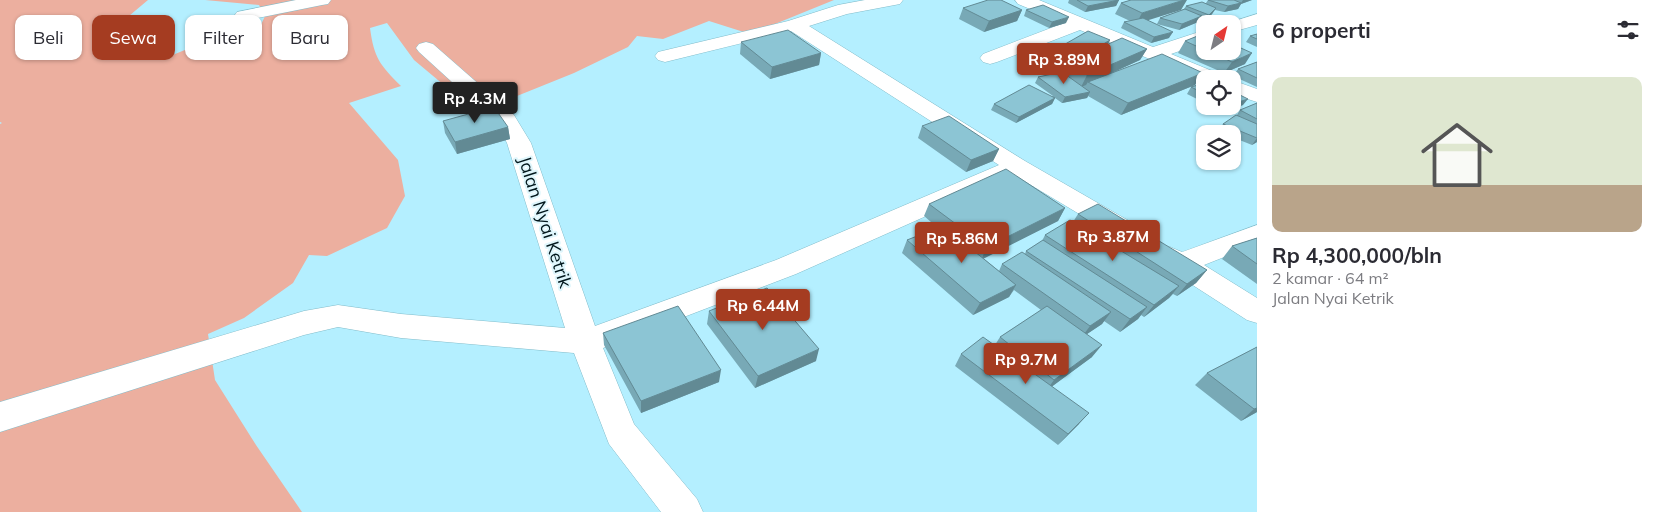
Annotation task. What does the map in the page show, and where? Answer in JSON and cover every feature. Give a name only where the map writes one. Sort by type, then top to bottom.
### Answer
[{"type":"street","points":[[248,15],[322,0]]},
{"type":"street","points":[[665,56],[804,31],[844,9],[894,0]]},
{"type":"street","points":[[1024,0],[1078,24],[1196,71]]},
{"type":"street","points":[[1241,24],[1257,19]]},
{"type":"street","points":[[990,58],[1078,24]]},
{"type":"street","points":[[804,31],[1017,166],[1181,263],[1257,312]]},
{"type":"street","points":[[1153,53],[1196,39]]},
{"type":"street","name":"Jalan Nyai Ketrik","points":[[426,48],[506,120],[519,143],[585,342],[621,433],[684,512]]},
{"type":"street","points":[[1241,90],[1257,96]]},
{"type":"street","points":[[0,417],[304,323],[338,316],[401,326],[585,342],[786,267],[1017,166]]},
{"type":"street","points":[[1181,263],[1257,234]]},
{"type":"shaded area","points":[[0,0],[148,0],[130,15],[92,15],[92,60],[175,60],[175,54],[185,50],[185,60],[262,60],[262,23],[265,16],[259,5],[205,0],[834,0],[750,34],[709,21],[663,39],[637,36],[628,47],[574,73],[512,98],[463,101],[414,60],[387,23],[370,28],[379,60],[401,86],[349,103],[398,160],[405,196],[387,228],[327,256],[309,255],[293,283],[244,318],[208,334],[215,380],[256,445],[302,512],[0,512],[0,124],[2,123],[0,122]]},
{"type":"building","points":[[988,0],[1001,0],[1022,10],[989,21],[963,8]]},
{"type":"building","points":[[1077,0],[1119,0],[1088,6]]},
{"type":"building","points":[[1131,0],[1184,0],[1142,13],[1121,3]]},
{"type":"building","points":[[1208,0],[1234,0],[1241,3],[1228,6]]},
{"type":"building","points":[[1202,2],[1216,8],[1209,15],[1186,6]]},
{"type":"building","points":[[1043,5],[1069,17],[1052,22],[1026,10]]},
{"type":"building","points":[[1185,9],[1200,15],[1196,15],[1196,18],[1182,24],[1160,18]]},
{"type":"building","points":[[1143,18],[1173,32],[1154,37],[1124,22]]},
{"type":"building","points":[[788,30],[821,53],[772,67],[741,42]]},
{"type":"building","points":[[1088,31],[1110,40],[1081,56],[1060,47]]},
{"type":"building","points":[[1257,34],[1257,39],[1250,36]]},
{"type":"building","points":[[1196,37],[1196,46],[1185,41]]},
{"type":"building","points":[[1122,38],[1147,49],[1087,75],[1063,64]]},
{"type":"building","points":[[1241,48],[1252,53],[1241,58]]},
{"type":"building","points":[[1162,54],[1197,70],[1196,76],[1128,103],[1088,82]]},
{"type":"building","points":[[1257,62],[1257,78],[1241,70],[1238,69]]},
{"type":"building","points":[[1062,72],[1090,92],[1065,97],[1038,77]]},
{"type":"building","points":[[1029,85],[1055,98],[1019,117],[994,104]]},
{"type":"building","points":[[1241,96],[1248,99],[1241,101]]},
{"type":"building","points":[[1257,103],[1257,119],[1241,111]]},
{"type":"building","points":[[494,107],[508,127],[455,142],[443,121]]},
{"type":"building","points":[[1236,115],[1257,124],[1257,138],[1241,131],[1241,125],[1223,124]]},
{"type":"building","points":[[949,116],[999,149],[971,160],[922,126]]},
{"type":"building","points":[[1006,169],[1065,208],[987,247],[929,204]]},
{"type":"building","points":[[1098,204],[1207,270],[1187,284],[1078,214]]},
{"type":"building","points":[[1070,220],[1179,286],[1154,305],[1045,235]]},
{"type":"building","points":[[943,226],[1016,285],[980,303],[907,240]]},
{"type":"building","points":[[1257,238],[1257,264],[1232,246]]},
{"type":"building","points":[[1043,240],[1147,307],[1130,319],[1026,251]]},
{"type":"building","points":[[1022,252],[1111,312],[1090,326],[1002,264]]},
{"type":"building","points":[[767,288],[819,349],[758,376],[709,311]]},
{"type":"building","points":[[678,306],[721,370],[641,401],[603,333]]},
{"type":"building","points":[[1047,306],[1102,345],[1054,380],[1000,337]]},
{"type":"building","points":[[983,337],[1089,413],[1068,434],[961,354]]},
{"type":"building","points":[[1257,347],[1257,408],[1254,409],[1207,373]]}]
